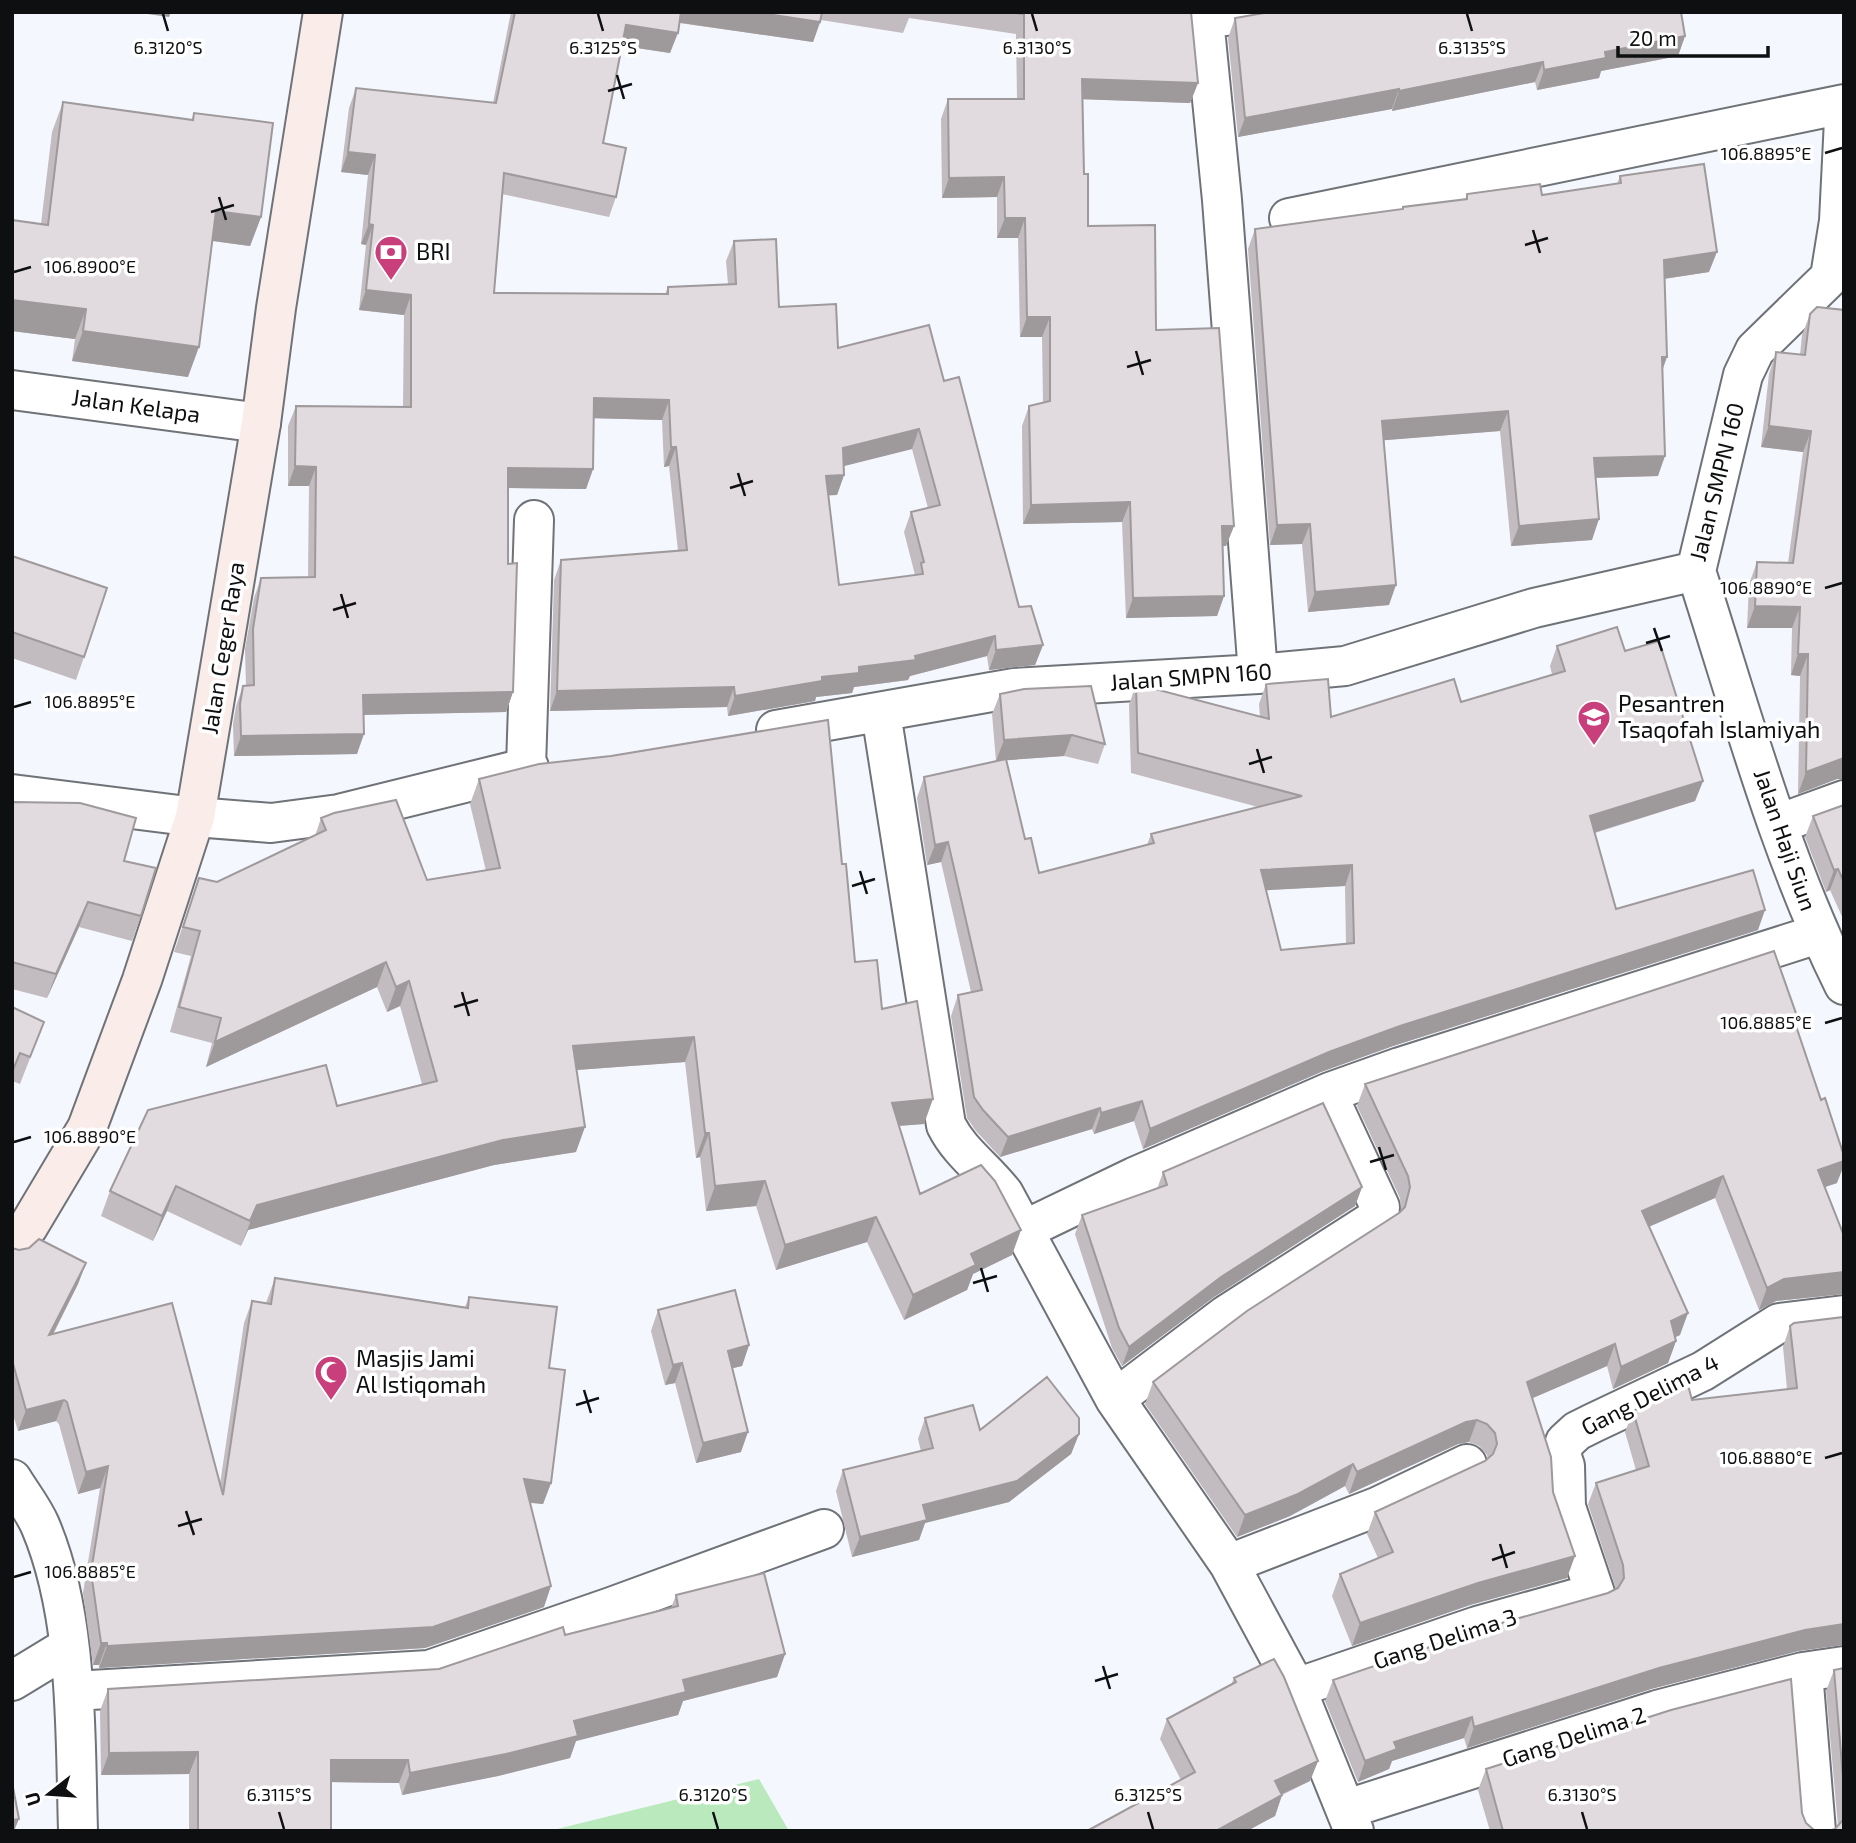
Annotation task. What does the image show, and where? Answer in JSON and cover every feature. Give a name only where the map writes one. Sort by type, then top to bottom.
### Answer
[{"type":"main road","name":"Jalan Ceger Raya","points":[[12,1250],[87,1128],[142,980],[195,817],[261,423],[276,308],[323,12]]},
{"type":"street","points":[[1256,12],[1200,16],[1222,200],[1258,674]]},
{"type":"street","points":[[1289,218],[1844,104]]},
{"type":"street","name":"Jalan SMPN 160","points":[[747,735],[1014,688],[1258,674],[1345,666],[1534,608],[1696,571],[1743,375],[1755,350],[1837,278],[1844,120]]},
{"type":"street","name":"Jalan Kelapa","points":[[12,390],[261,423]]},
{"type":"street","points":[[12,794],[195,817],[271,823],[339,814],[544,765],[534,520]]},
{"type":"street","name":"Jalan Haji Siun","points":[[1696,571],[1778,824],[1818,934],[1844,985]]},
{"type":"street","points":[[881,713],[946,1125],[967,1157],[989,1174],[1024,1230],[1115,1399],[1229,1564],[1296,1688],[1350,1820]]},
{"type":"street","points":[[1778,824],[1844,800]]},
{"type":"street","points":[[1024,1230],[1134,1177],[1331,1092],[1400,1067],[1818,934]]},
{"type":"street","points":[[1115,1399],[1226,1315],[1379,1217],[1380,1207],[1333,1106],[1331,1092]]},
{"type":"street","name":"Gang Delima 4","points":[[1595,1593],[1566,1507],[1565,1466],[1562,1455],[1565,1442],[1585,1427],[1703,1371],[1779,1323],[1844,1315]]},
{"type":"street","points":[[1229,1564],[1379,1506],[1467,1464]]},
{"type":"street","points":[[12,1479],[39,1524],[60,1583],[74,1691],[78,1831]]},
{"type":"street","points":[[74,1691],[429,1670],[824,1529]]},
{"type":"street","name":"Gang Delima 3","points":[[1296,1688],[1476,1626],[1595,1593]]},
{"type":"street","points":[[12,1681],[68,1647]]},
{"type":"street","name":"Gang Delima 2","points":[[1350,1820],[1657,1710],[1804,1672],[1844,1666]]},
{"type":"street","points":[[1804,1672],[1816,1831]]},
{"type":"green space","points":[[759,1779],[789,1831],[549,1831]]},
{"type":"building","points":[[515,12],[681,12],[678,33],[626,25],[603,143],[626,148],[616,197],[504,173],[494,293],[668,294],[668,287],[736,284],[734,241],[776,239],[779,307],[836,304],[838,348],[929,325],[944,381],[959,377],[1019,607],[1031,606],[1043,645],[996,650],[995,636],[915,656],[916,660],[859,667],[859,673],[822,677],[822,681],[735,696],[734,687],[557,691],[561,560],[687,550],[676,447],[671,447],[669,400],[594,398],[593,469],[508,468],[508,564],[517,563],[513,692],[363,695],[364,734],[241,736],[240,704],[243,686],[254,685],[253,629],[261,578],[315,577],[316,467],[295,466],[296,406],[411,407],[411,295],[366,290],[373,225],[369,224],[375,155],[348,152],[356,88],[496,103]],"holes":[[[919,429],[940,505],[911,512],[924,562],[921,563],[923,574],[839,585],[826,476],[844,475],[843,448]]]},
{"type":"building","points":[[753,12],[822,12],[820,22]]},
{"type":"building","points":[[1009,12],[1191,12],[1198,83],[1082,79],[1084,174],[1088,174],[1088,226],[1155,225],[1156,330],[1219,328],[1234,526],[1222,526],[1224,596],[1133,598],[1130,502],[1031,505],[1029,406],[1050,401],[1050,317],[1027,317],[1025,218],[1005,218],[1004,177],[949,178],[948,99],[1024,99],[1024,14]]},
{"type":"building","points":[[1270,12],[1681,12],[1685,36],[1605,52],[1606,58],[1544,70],[1543,62],[1245,118],[1235,18]]},
{"type":"building","points":[[63,102],[193,120],[194,113],[273,123],[261,217],[216,211],[199,347],[83,331],[86,309],[12,300],[12,220],[48,225]]},
{"type":"building","points":[[1704,164],[1717,252],[1664,260],[1667,357],[1662,357],[1665,456],[1594,458],[1599,519],[1519,526],[1508,411],[1382,421],[1396,585],[1315,592],[1310,524],[1277,525],[1255,229],[1467,199],[1467,194],[1540,184],[1542,195],[1621,183],[1620,176]]},
{"type":"building","points":[[1817,307],[1844,310],[1844,758],[1806,772],[1808,654],[1798,654],[1800,607],[1755,606],[1757,562],[1793,563],[1811,431],[1769,426],[1776,352],[1805,355],[1810,314]]},
{"type":"building","points":[[12,556],[107,588],[84,657],[12,632]]},
{"type":"building","points":[[1617,627],[1625,651],[1659,641],[1703,781],[1590,816],[1616,909],[1753,870],[1765,910],[1400,1026],[1329,1052],[1150,1129],[1142,1101],[1101,1113],[1100,1108],[1008,1137],[983,1110],[974,1097],[958,995],[982,990],[948,842],[935,845],[924,777],[1006,759],[1025,839],[1031,838],[1039,873],[1154,843],[1151,834],[1302,796],[1138,753],[1136,684],[1269,719],[1266,684],[1328,679],[1331,717],[1454,679],[1461,702],[1565,671],[1557,646]],"holes":[[[1352,865],[1354,943],[1281,950],[1261,870]]]},
{"type":"building","points":[[1091,686],[1105,744],[1072,735],[1004,740],[1000,694],[1024,689]]},
{"type":"building","points":[[828,720],[855,962],[877,960],[882,1009],[917,1001],[933,1099],[892,1103],[920,1194],[981,1165],[995,1181],[1021,1230],[971,1254],[976,1265],[913,1295],[876,1217],[785,1245],[765,1181],[715,1186],[709,1133],[705,1133],[694,1037],[573,1046],[585,1127],[503,1140],[257,1205],[250,1221],[176,1186],[162,1216],[110,1191],[148,1110],[326,1065],[337,1106],[437,1081],[409,981],[396,987],[386,962],[215,1042],[221,1018],[179,1007],[200,931],[183,927],[199,878],[217,882],[326,830],[321,818],[396,800],[427,880],[500,868],[479,779],[539,764],[611,756]]},
{"type":"building","points":[[12,802],[80,803],[136,818],[124,861],[156,868],[141,916],[88,902],[56,974],[12,962]]},
{"type":"building","points":[[1844,805],[1844,882],[1838,869],[1834,870],[1813,816]]},
{"type":"building","points":[[1774,951],[1798,1019],[1794,1020],[1821,1100],[1825,1098],[1844,1156],[1844,1161],[1818,1170],[1844,1236],[1844,1272],[1784,1279],[1767,1288],[1723,1176],[1642,1211],[1688,1313],[1671,1321],[1676,1341],[1621,1367],[1615,1344],[1527,1382],[1551,1457],[1553,1492],[1575,1556],[1478,1583],[1360,1623],[1340,1574],[1393,1552],[1375,1512],[1485,1461],[1493,1454],[1497,1444],[1495,1433],[1487,1424],[1477,1420],[1466,1422],[1357,1472],[1353,1464],[1298,1494],[1245,1515],[1153,1382],[1247,1311],[1405,1207],[1410,1187],[1408,1176],[1365,1084]]},
{"type":"building","points":[[12,1007],[44,1022],[30,1057],[20,1053],[12,1072]]},
{"type":"building","points":[[1323,1103],[1362,1187],[1221,1277],[1129,1347],[1119,1328],[1082,1215],[1167,1185],[1163,1172]]},
{"type":"building","points":[[39,1239],[86,1263],[49,1335],[172,1303],[223,1495],[252,1301],[271,1304],[275,1278],[468,1308],[469,1297],[557,1307],[549,1368],[565,1370],[551,1483],[524,1479],[551,1586],[433,1627],[107,1646],[107,1643],[101,1643],[91,1572],[108,1466],[86,1472],[67,1402],[64,1400],[26,1410],[12,1360],[12,1248],[29,1248]]},
{"type":"building","points":[[735,1290],[749,1345],[728,1351],[748,1432],[703,1443],[682,1363],[673,1365],[658,1310]]},
{"type":"building","points":[[1844,1317],[1844,1624],[1805,1630],[1659,1668],[1474,1727],[1472,1717],[1394,1742],[1397,1749],[1365,1761],[1333,1680],[1491,1626],[1618,1588],[1624,1578],[1623,1565],[1596,1483],[1649,1466],[1633,1411],[1688,1385],[1692,1400],[1797,1388],[1790,1326],[1794,1323]]},
{"type":"building","points":[[1047,1377],[1079,1418],[1079,1434],[1017,1481],[923,1505],[927,1520],[860,1537],[843,1470],[933,1448],[925,1418],[973,1405],[980,1430]]},
{"type":"building","points":[[764,1573],[785,1654],[683,1680],[686,1692],[574,1721],[578,1736],[506,1754],[410,1773],[408,1760],[331,1760],[331,1831],[198,1831],[198,1752],[109,1753],[108,1689],[439,1669],[563,1627],[565,1635],[678,1606],[676,1595]]},
{"type":"building","points":[[1274,1659],[1318,1761],[1275,1781],[1282,1795],[1216,1831],[1087,1831],[1195,1772],[1167,1719],[1236,1682],[1234,1678]]},
{"type":"building","points":[[1844,1668],[1844,1789],[1834,1670]]},
{"type":"building","points":[[1791,1679],[1802,1813],[1806,1823],[1819,1831],[1503,1831],[1486,1769],[1671,1710]]},
{"type":"building","points":[[12,1782],[19,1819],[12,1820]]},
{"type":"building","points":[[1844,1816],[1844,1831],[1829,1831],[1835,1829]]},
{"type":"place","name":"BRI","points":[[391,282]]},
{"type":"place","name":"Pesantren Tsaqofah Islamiyah","points":[[1594,747]]},
{"type":"place","name":"Masjis Jami Al Istiqomah","points":[[331,1402]]}]
